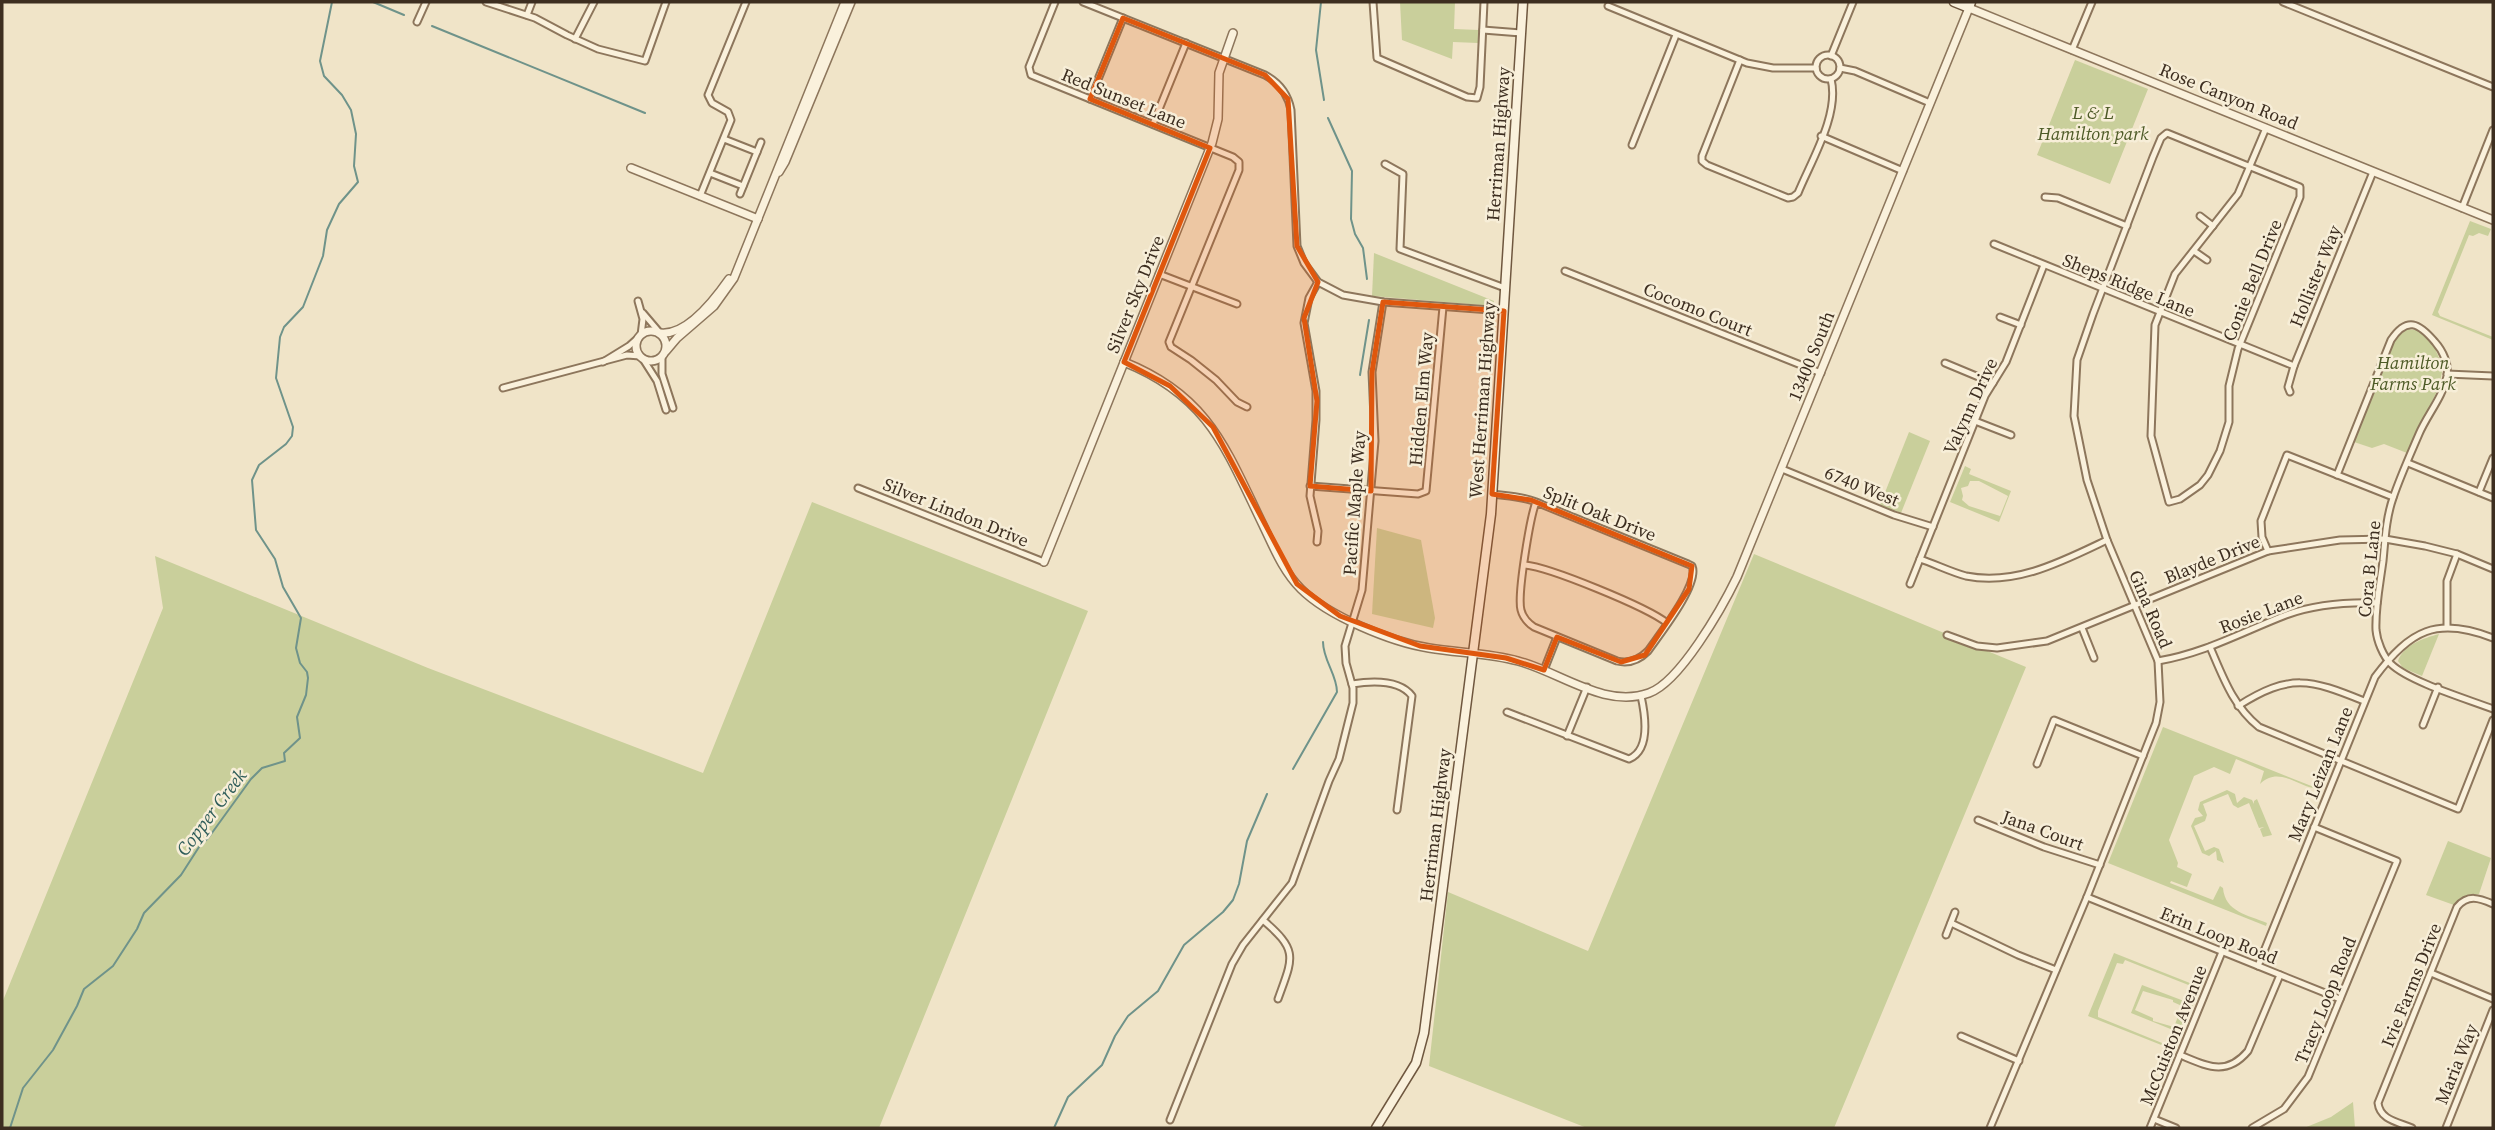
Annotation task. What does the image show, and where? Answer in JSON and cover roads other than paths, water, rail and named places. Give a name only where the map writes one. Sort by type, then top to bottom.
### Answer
[{"type":"main road","name":"Herriman Highway","points":[[1505,288],[1523,2]]},
{"type":"main road","name":"Rose Canyon Road","points":[[1954,2],[1970,5]]},
{"type":"main road","name":"West Herriman Highway","points":[[1491,514],[1505,288]]},
{"type":"main road","name":"Herriman Highway","points":[[1376,1128],[1416,1063],[1423,1044],[1491,514]]},
{"type":"street","points":[[417,22],[426,2]]},
{"type":"street","points":[[486,2],[527,15],[598,49],[645,61],[666,2]]},
{"type":"street","points":[[527,15],[532,2]]},
{"type":"street","points":[[575,39],[594,2]]},
{"type":"street","points":[[700,196],[724,139],[730,116],[726,110],[712,103],[709,95],[746,2]]},
{"type":"street","points":[[503,388],[629,355],[653,361],[664,354],[677,338],[720,299],[734,278],[845,2]]},
{"type":"street","points":[[776,174],[785,162],[850,2]]},
{"type":"street","name":"Red Sunset Lane","points":[[1055,2],[1028,66],[1033,76],[1235,158],[1239,167],[1169,344],[1210,375],[1237,402],[1247,407]]},
{"type":"street","points":[[1083,2],[1269,77],[1280,86],[1291,110],[1297,246],[1304,263],[1318,282],[1343,295],[1382,302],[1504,311]]},
{"type":"street","points":[[1373,2],[1377,58],[1467,97],[1477,98],[1480,86],[1484,2]]},
{"type":"street","points":[[1831,56],[1853,2]]},
{"type":"street","points":[[2072,50],[2092,2]]},
{"type":"street","points":[[2283,2],[2493,87]]},
{"type":"street","name":"Rose Canyon Road","points":[[1970,5],[2072,50],[2493,220]]},
{"type":"street","name":"13400 South","points":[[1640,696],[1659,688],[1672,678],[1725,600],[1741,569],[1970,5]]},
{"type":"street","points":[[1608,6],[1740,60],[1766,67],[1815,68]]},
{"type":"street","points":[[1090,99],[1123,18]]},
{"type":"street","points":[[1482,30],[1521,33]]},
{"type":"street","name":"Silver Sky Drive","points":[[1044,562],[1210,148],[1217,127],[1217,81],[1233,33]]},
{"type":"street","points":[[1632,145],[1676,35]]},
{"type":"street","points":[[1153,124],[1186,43]]},
{"type":"street","points":[[1831,56],[1838,60],[1840,68],[1831,79],[1821,78],[1815,68],[1821,57],[1831,56]]},
{"type":"street","points":[[1740,60],[1702,161],[1786,197],[1793,197],[1798,193],[1833,105],[1831,79]]},
{"type":"street","points":[[1840,68],[1855,71],[1930,103]]},
{"type":"street","points":[[2159,312],[2175,274],[2238,194],[2266,128]]},
{"type":"street","points":[[2462,208],[2493,130]]},
{"type":"street","name":"Conie Bell Drive","points":[[2159,312],[2155,325],[2151,436],[2169,502],[2180,499],[2200,485],[2220,451],[2229,422],[2230,377],[2240,344],[2300,197],[2301,187],[2167,133]]},
{"type":"street","name":"Gina Road","points":[[1990,1128],[2100,865],[2156,723],[2160,702],[2158,661],[2107,540],[2087,480],[2074,416],[2077,360],[2157,148],[2161,138],[2167,133]]},
{"type":"street","points":[[1821,136],[1903,171]]},
{"type":"street","points":[[724,139],[757,152]]},
{"type":"street","points":[[740,194],[761,142]]},
{"type":"street","points":[[1385,164],[1403,174],[1400,249],[1505,288]]},
{"type":"street","points":[[631,168],[758,219]]},
{"type":"street","name":"Hollister Way","points":[[2290,392],[2287,387],[2294,366],[2373,172]]},
{"type":"street","points":[[710,173],[743,186]]},
{"type":"street","points":[[2045,197],[2058,198],[2127,226]]},
{"type":"street","points":[[2200,216],[2213,226]]},
{"type":"street","name":"Sheps Ridge Lane","points":[[1994,244],[2294,366]]},
{"type":"street","points":[[2194,251],[2207,260]]},
{"type":"street","points":[[603,362],[650,330],[660,333],[676,331],[702,311],[722,289],[743,255]]},
{"type":"street","name":"Valynn Drive","points":[[1910,584],[1975,421],[2006,362],[2044,265]]},
{"type":"street","name":"Cocomo Court","points":[[1566,271],[1821,373]]},
{"type":"street","points":[[1160,274],[1237,304]]},
{"type":"street","points":[[1318,282],[1308,298],[1304,318],[1317,401],[1310,501],[1318,531],[1318,542]]},
{"type":"street","points":[[638,301],[643,313],[666,341],[662,374],[669,409],[657,381],[636,347],[643,313]]},
{"type":"street","name":"Pacific Maple Way","points":[[1170,1120],[1232,964],[1243,945],[1292,883],[1339,759],[1353,703],[1345,651],[1362,590],[1375,441],[1372,372],[1382,302]]},
{"type":"street","name":"Hidden Elm Way","points":[[1371,491],[1418,494],[1424,492],[1427,487],[1443,307]]},
{"type":"street","points":[[2000,317],[2021,325]]},
{"type":"street","points":[[2337,475],[2391,340],[2404,326],[2417,325],[2424,329],[2439,346],[2447,374],[2493,376]]},
{"type":"street","points":[[1124,362],[1162,380],[1201,412],[1223,442],[1288,573],[1302,590],[1318,603],[1353,622],[1420,646],[1512,659],[1614,697],[1640,696],[1644,734],[1636,755],[1631,759],[1623,758],[1507,712]]},
{"type":"street","points":[[1945,363],[1993,383]]},
{"type":"street","name":"Cora B Lane","points":[[2388,660],[2376,632],[2385,539],[2393,497],[2447,374]]},
{"type":"street","points":[[1975,421],[2011,435]]},
{"type":"street","points":[[2268,551],[2262,537],[2261,521],[2287,455],[2393,497]]},
{"type":"street","points":[[2479,492],[2493,458]]},
{"type":"street","points":[[2408,463],[2493,498]]},
{"type":"street","name":"6740 West","points":[[1782,469],[1894,515],[1933,527]]},
{"type":"street","points":[[1310,486],[1371,491]]},
{"type":"street","name":"Silver Lindon Drive","points":[[858,488],[1044,562]]},
{"type":"street","name":"Split Oak Drive","points":[[1492,494],[1518,496],[1536,502],[1694,568],[1695,575],[1689,589],[1667,623]]},
{"type":"street","points":[[1525,565],[1545,569],[1650,612],[1667,623],[1645,655],[1629,662],[1617,661],[1534,627],[1522,614],[1520,601],[1530,524],[1536,502]]},
{"type":"street","name":"Blayde Drive","points":[[1947,635],[1978,646],[1997,648],[2047,641],[2268,551],[2340,540],[2385,539],[2457,554],[2493,569]]},
{"type":"street","points":[[1920,559],[1964,575],[1998,580],[2027,574],[2107,540]]},
{"type":"street","points":[[2457,554],[2447,581],[2446,626],[2480,632],[2493,638]]},
{"type":"street","name":"Rosie Lane","points":[[2158,661],[2185,656],[2315,607],[2346,602],[2377,603]]},
{"type":"street","name":"Mary Leizan Lane","points":[[2258,966],[2375,677],[2409,640],[2446,626]]},
{"type":"street","points":[[2082,628],[2094,658]]},
{"type":"street","points":[[1544,670],[1557,637]]},
{"type":"street","points":[[2210,647],[2238,706],[2246,717],[2259,727],[2458,810],[2493,720]]},
{"type":"street","points":[[2388,660],[2404,673],[2493,709]]},
{"type":"street","points":[[1352,684],[1384,682],[1407,690],[1412,696],[1397,810]]},
{"type":"street","points":[[2238,706],[2281,685],[2307,682],[2329,687],[2364,701]]},
{"type":"street","points":[[1567,736],[1587,687]]},
{"type":"street","points":[[2423,725],[2438,687]]},
{"type":"street","points":[[2036,764],[2054,720],[2143,756]]},
{"type":"street","name":"Jana Court","points":[[1978,820],[2043,847],[2100,865]]},
{"type":"street","name":"Tracy Loop Road","points":[[2252,1128],[2279,1113],[2301,1090],[2397,861],[2314,827]]},
{"type":"street","name":"Erin Loop Road","points":[[2087,897],[2340,999]]},
{"type":"street","name":"Ivie Farms Drive","points":[[2412,1128],[2384,1117],[2379,1111],[2378,1103],[2457,908],[2466,899],[2477,898],[2493,904]]},
{"type":"street","points":[[1946,935],[1955,912]]},
{"type":"street","points":[[1264,919],[1282,935],[1290,950],[1291,963],[1278,999]]},
{"type":"street","points":[[1951,923],[2056,970]]},
{"type":"street","name":"McCuiston Avenue","points":[[2150,1128],[2222,952]]},
{"type":"street","points":[[2431,973],[2493,999]]},
{"type":"street","points":[[2180,1055],[2214,1067],[2224,1067],[2239,1060],[2248,1051],[2280,975]]},
{"type":"street","name":"Maria Way","points":[[2446,1128],[2493,1010]]},
{"type":"street","points":[[1961,1037],[2019,1060]]},
{"type":"street","points":[[2154,1119],[2176,1128]]},
{"type":"waterway","name":"Copper Creek","points":[[10,1128],[23,1088],[53,1050],[84,989],[113,966],[144,913],[181,875],[251,779],[262,768],[285,761],[284,753],[300,738],[297,717],[306,695],[308,678],[296,648],[301,618],[283,587],[275,559],[256,530],[252,480],[259,465],[292,436],[293,427],[276,378],[280,337],[284,327],[303,307],[323,256],[327,230],[339,204],[358,182],[354,166],[356,134],[351,110],[342,95],[324,76],[320,61],[332,2]]},
{"type":"waterway","points":[[373,2],[404,15]]},
{"type":"waterway","points":[[1321,2],[1316,50],[1324,100]]},
{"type":"waterway","points":[[432,26],[645,113]]},
{"type":"waterway","points":[[1328,118],[1352,171],[1351,219],[1363,248],[1367,279]]},
{"type":"waterway","points":[[1360,375],[1369,320]]},
{"type":"waterway","points":[[1293,769],[1337,692],[1323,642]]},
{"type":"waterway","points":[[1054,1128],[1068,1097],[1102,1065],[1115,1036],[1128,1016],[1158,991],[1184,945],[1233,900],[1239,884],[1247,841],[1267,794]]},
{"type":"park label","name":"L & L Hamilton park","points":[[2093,122]]},
{"type":"park label","name":"Hamilton Farms Park","points":[[2413,372]]}]
